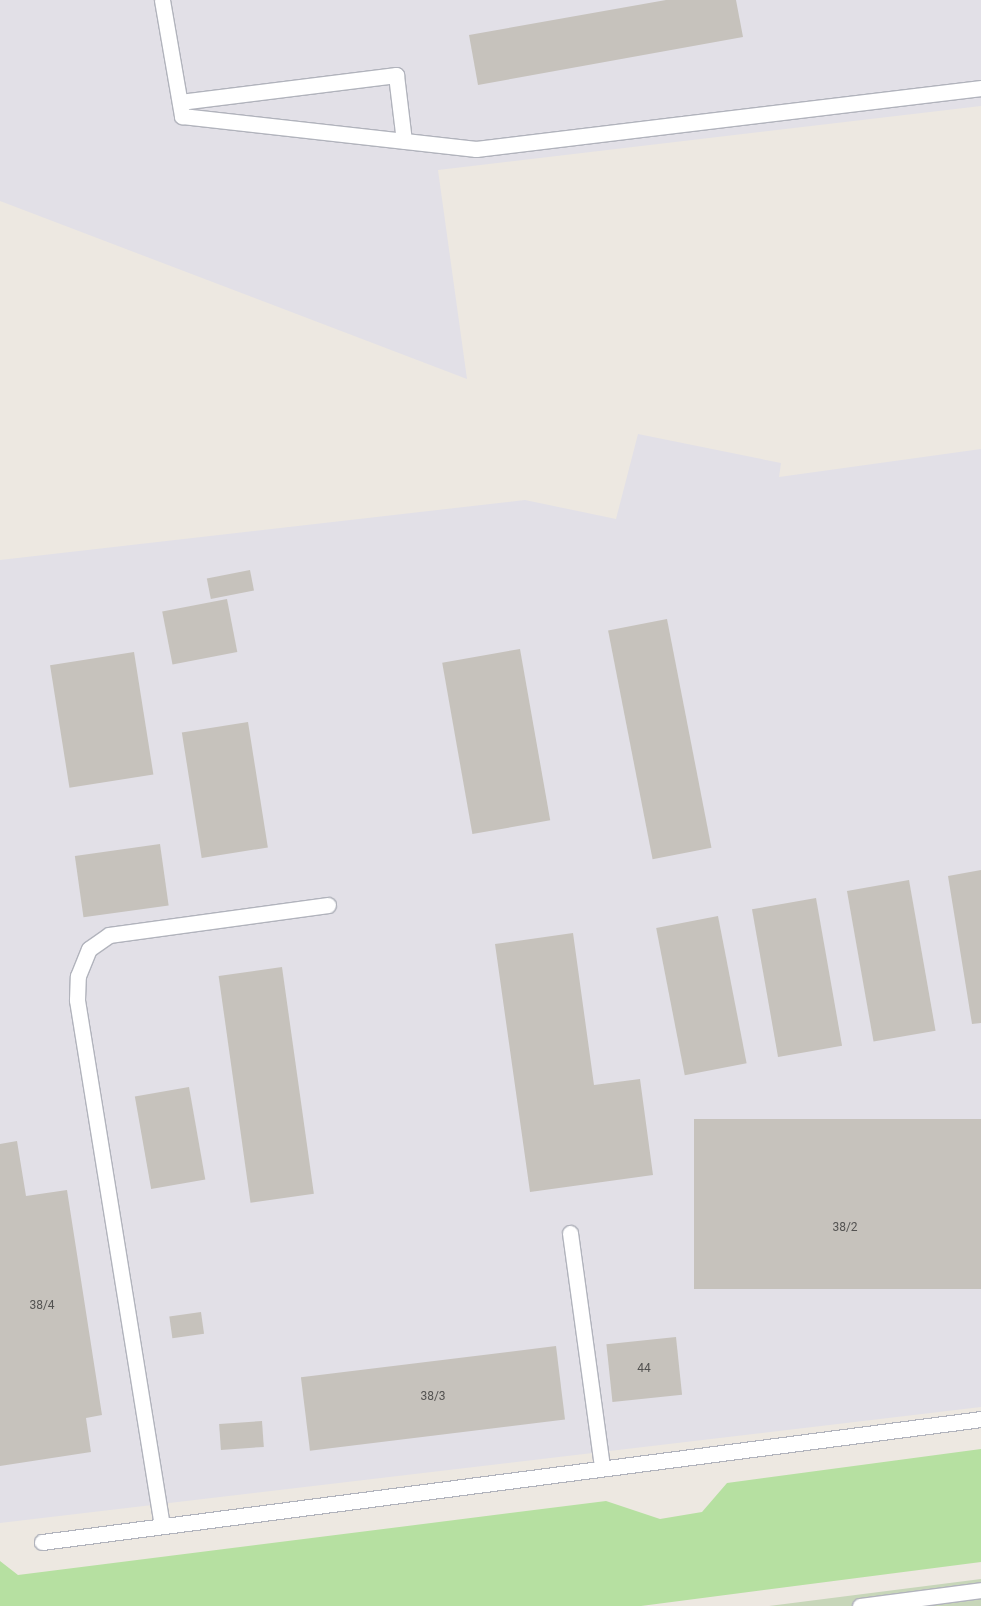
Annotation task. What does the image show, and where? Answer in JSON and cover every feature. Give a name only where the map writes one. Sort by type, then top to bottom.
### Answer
[{"type":"lane","points":[[162,0],[182,116],[476,149],[981,88]]},
{"type":"lane","points":[[180,102],[396,75],[404,141]]},
{"type":"lane","points":[[162,1526],[77,1000],[78,976],[90,949],[109,935],[328,904]]},
{"type":"lane","points":[[570,1233],[602,1468]]},
{"type":"lane","points":[[42,1542],[981,1419]]},
{"type":"lane","points":[[860,1606],[981,1590]]},
{"type":"shaded area","points":[[0,0],[981,0],[981,106],[438,170],[467,379],[0,201]]},
{"type":"shaded area","points":[[638,434],[781,463],[779,477],[981,449],[981,1407],[0,1523],[0,560],[525,500],[616,519]]},
{"type":"green space","points":[[981,1449],[981,1562],[641,1606],[0,1606],[0,1561],[18,1575],[606,1501],[660,1519],[702,1512],[727,1483]]},
{"type":"green space","points":[[981,1579],[981,1606],[769,1606]]},
{"type":"building","points":[[666,0],[736,0],[743,37],[478,85],[469,35]]},
{"type":"building","points":[[250,570],[254,591],[211,599],[207,578]]},
{"type":"building","points":[[227,599],[237,652],[173,665],[162,612]]},
{"type":"building","points":[[667,619],[711,848],[653,859],[608,630]]},
{"type":"building","points":[[520,649],[550,820],[472,834],[442,663]]},
{"type":"building","points":[[134,652],[153,774],[69,788],[50,665]]},
{"type":"building","points":[[248,722],[268,847],[202,858],[182,732]]},
{"type":"building","points":[[160,844],[169,905],[83,917],[75,856]]},
{"type":"building","points":[[981,870],[981,1023],[972,1024],[948,876]]},
{"type":"building","points":[[909,880],[936,1031],[874,1042],[847,891]]},
{"type":"building","points":[[816,898],[842,1046],[778,1057],[752,909]]},
{"type":"building","points":[[718,916],[747,1063],[685,1075],[656,928]]},
{"type":"building","points":[[573,933],[594,1085],[640,1079],[653,1175],[530,1192],[495,944]]},
{"type":"building","points":[[282,967],[314,1194],[250,1203],[219,976]]},
{"type":"building","points":[[189,1087],[205,1180],[151,1189],[135,1097]]},
{"type":"building","points":[[694,1119],[981,1119],[981,1289],[694,1289]]},
{"type":"building","points":[[17,1141],[26,1196],[67,1190],[102,1415],[86,1418],[91,1452],[0,1466],[0,1144]]},
{"type":"building","points":[[201,1312],[204,1334],[172,1338],[169,1316]]},
{"type":"building","points":[[676,1337],[682,1395],[612,1402],[606,1344]]},
{"type":"building","points":[[556,1346],[565,1419],[310,1451],[301,1377]]},
{"type":"building","points":[[262,1421],[264,1447],[221,1450],[219,1424]]}]
